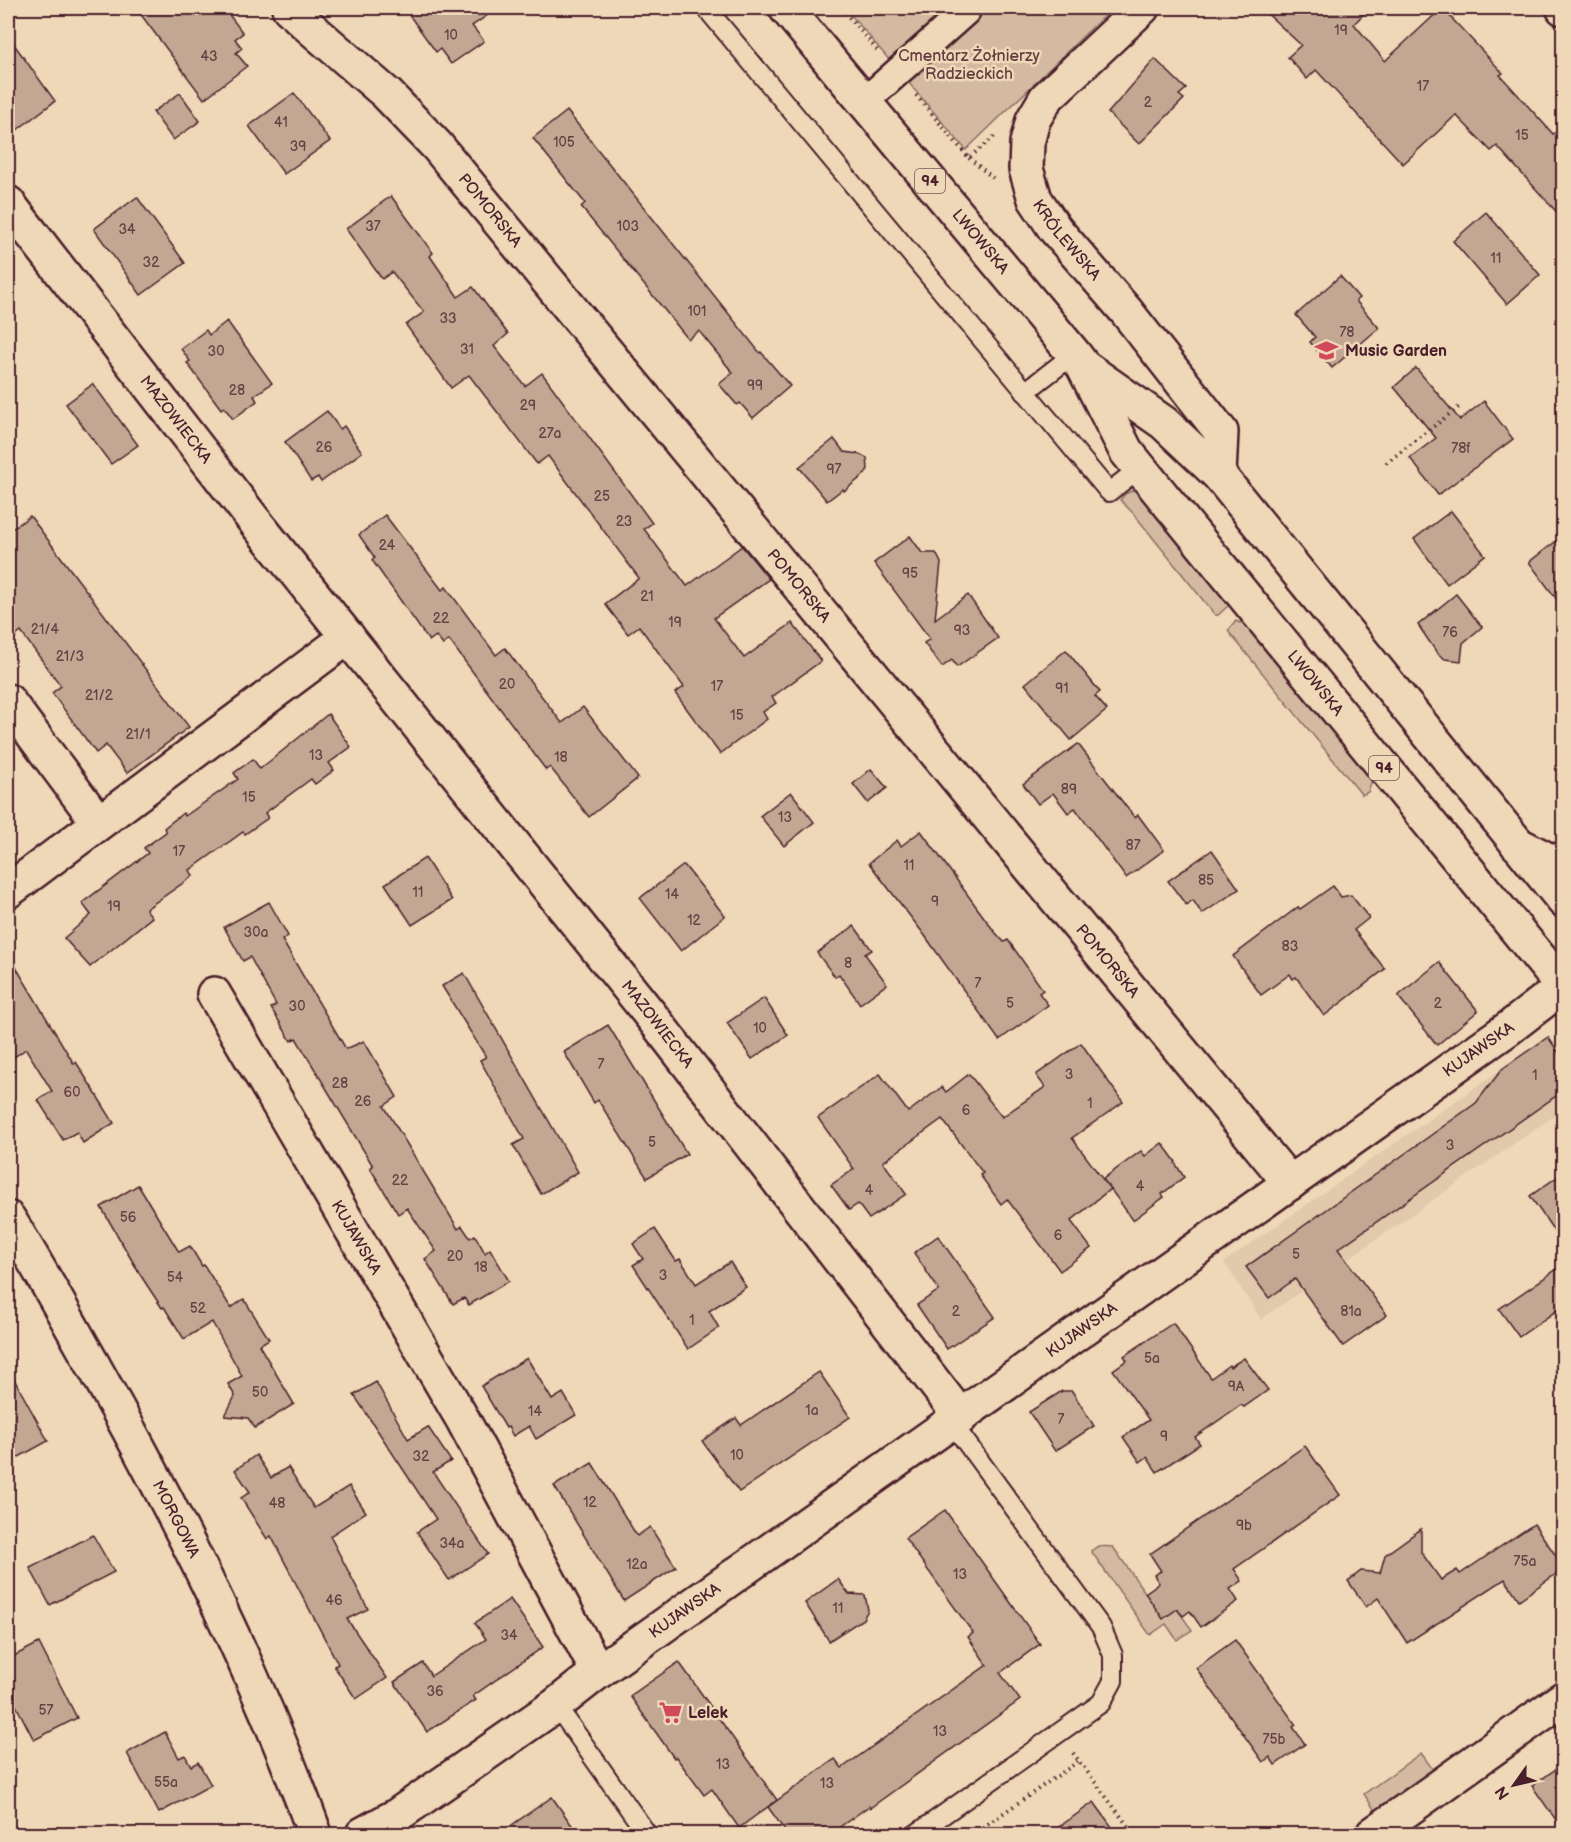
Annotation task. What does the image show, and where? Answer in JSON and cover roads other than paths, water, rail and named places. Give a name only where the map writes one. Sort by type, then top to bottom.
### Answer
[{"type":"street","name":"POMORSKA","points":[[289,8],[387,94],[437,146],[1290,1183]]},
{"type":"street","name":"LWOWSKA","points":[[786,8],[1079,360],[1126,451],[1563,987]]},
{"type":"street","name":"KRÓLEWSKA","points":[[1142,8],[1046,98],[1033,120],[1027,143],[1026,169],[1035,199],[1055,229],[1126,311],[1221,432],[1219,475]]},
{"type":"street","points":[[864,102],[966,11]]},
{"type":"street","name":"MAZOWIECKA","points":[[8,202],[253,519],[652,1017],[957,1420]]},
{"type":"street","name":"LWOWSKA","points":[[1079,360],[1164,423],[1219,475],[1563,901]]},
{"type":"street","points":[[8,891],[348,636]]},
{"type":"street","points":[[8,701],[98,822]]},
{"type":"street","name":"LWOWSKA","points":[[1517,844],[1563,868]]},
{"type":"street","name":"KUJAWSKA","points":[[363,1834],[396,1816],[556,1705],[598,1672],[957,1420],[1509,1028],[1563,987]]},
{"type":"street","name":"KUJAWSKA","points":[[214,994],[463,1420],[598,1672]]},
{"type":"street","name":"MORGOWA","points":[[8,1218],[134,1438],[174,1515],[238,1647],[278,1738],[315,1834]]},
{"type":"street","points":[[1393,1829],[1563,1698]]},
{"type":"lane","points":[[706,8],[1109,492],[1140,468]]},
{"type":"lane","points":[[1025,392],[1079,360]]},
{"type":"lane","points":[[916,1834],[1101,1703],[1113,1681],[1113,1655],[1101,1627],[957,1420]]},
{"type":"lane","points":[[556,1705],[647,1834]]},
{"type":"place","name":"Music Garden","points":[[1327,351]]},
{"type":"place","name":"Lelek","points":[[670,1713]]},
{"type":"park label","name":"Cmentarz Żołnierzy Radzieckich","points":[[969,65]]}]
